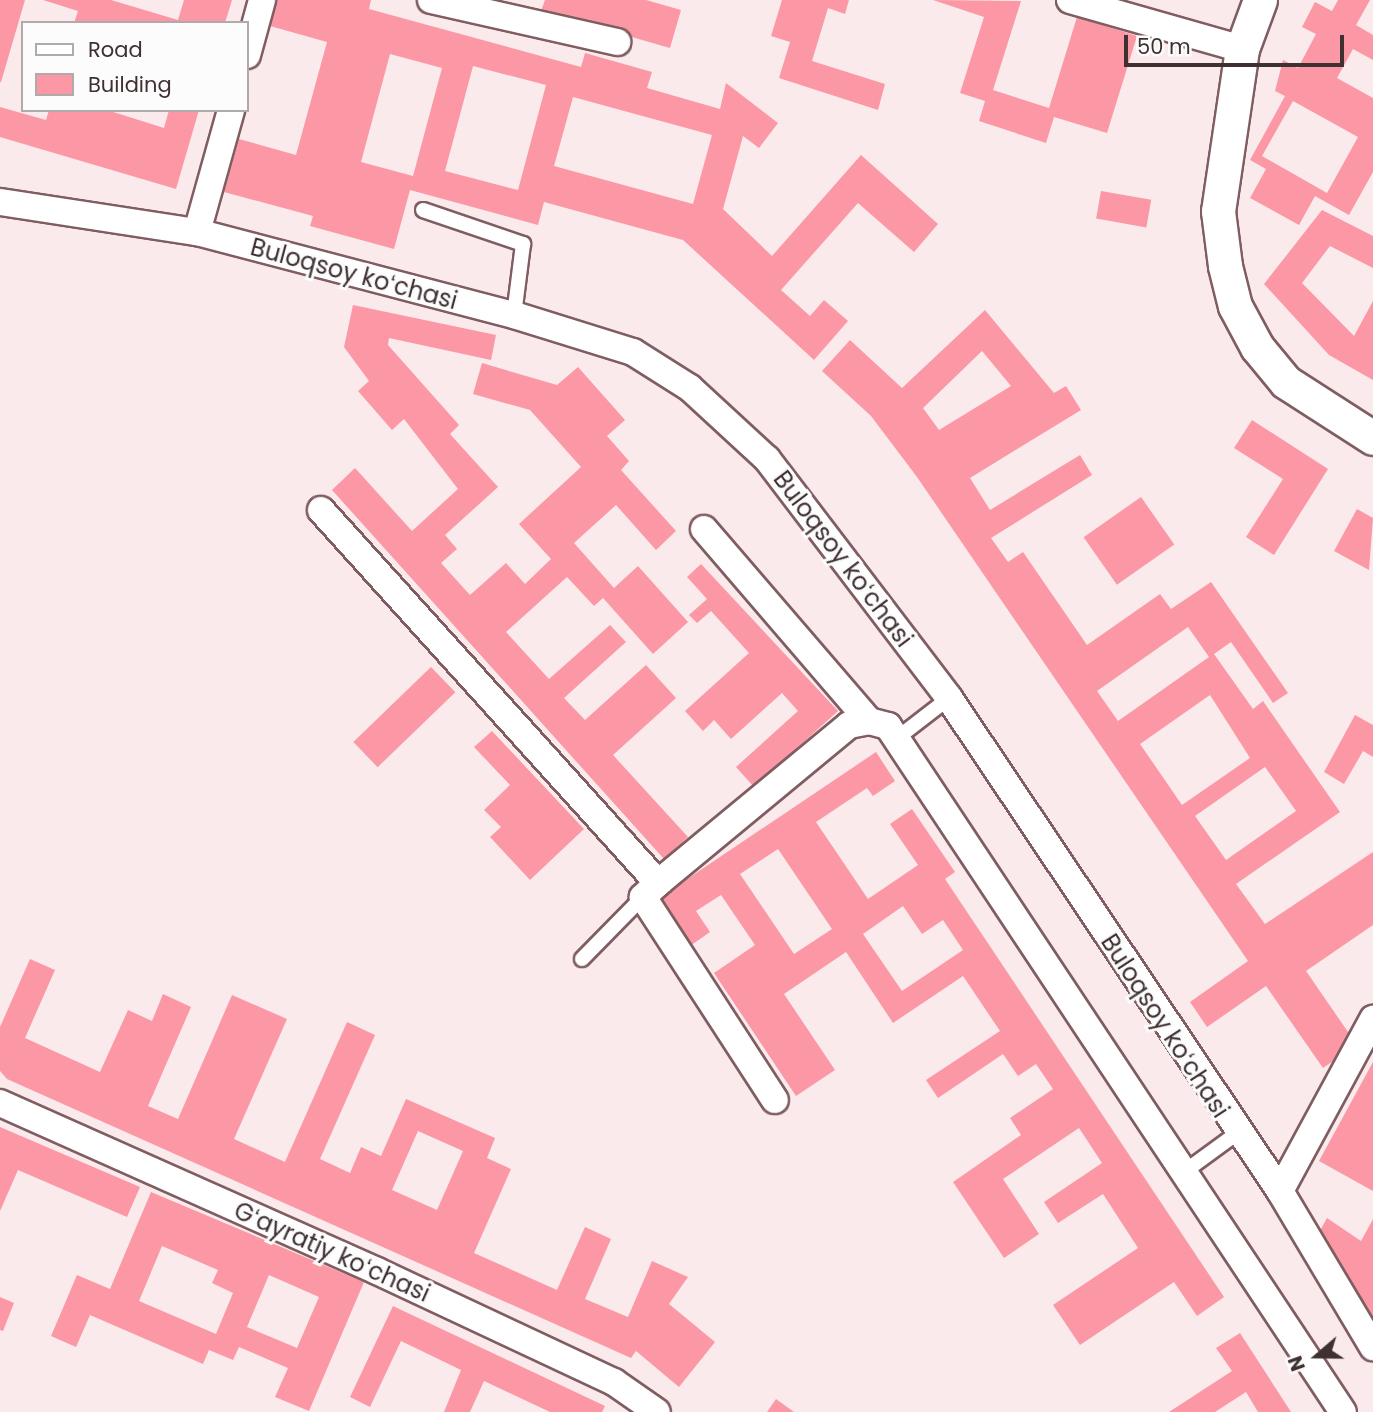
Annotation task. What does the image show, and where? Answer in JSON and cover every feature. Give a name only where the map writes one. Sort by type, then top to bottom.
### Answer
[{"type":"street","points":[[248,51],[262,0]]},
{"type":"street","points":[[431,0],[617,42]]},
{"type":"street","points":[[1070,0],[1242,49]]},
{"type":"street","points":[[1260,0],[1242,49],[1219,211],[1235,306],[1257,347],[1286,382],[1370,429]]},
{"type":"street","points":[[197,232],[230,112]]},
{"type":"street","name":"Buloqsoy koʻchasi","points":[[0,202],[197,232],[514,315],[633,352],[690,388],[767,459],[949,698],[1236,1134],[1280,1191],[1373,1347]]},
{"type":"street","points":[[321,510],[650,890],[775,1100]]},
{"type":"street","points":[[704,529],[869,721]]},
{"type":"street","points":[[650,890],[849,725],[869,721],[888,726],[1343,1412]]},
{"type":"street","points":[[1280,1191],[1373,1019]]},
{"type":"street","name":"Gʻayratiy koʻchasi","points":[[0,1103],[402,1283],[614,1382],[657,1412]]},
{"type":"lane","points":[[423,210],[523,244],[514,315]]},
{"type":"lane","points":[[896,738],[949,698]]},
{"type":"lane","points":[[582,959],[650,890]]},
{"type":"lane","points":[[1184,1172],[1236,1134]]},
{"type":"building","points":[[0,0],[25,0],[1,82],[0,82]]},
{"type":"building","points":[[43,0],[111,0],[178,20],[184,0],[232,0],[226,21],[75,21],[78,11]]},
{"type":"building","points":[[277,0],[371,0],[369,9],[581,67],[585,53],[652,72],[647,88],[720,109],[726,83],[778,123],[759,148],[743,136],[723,209],[772,256],[861,155],[938,224],[914,252],[858,203],[781,290],[810,316],[824,300],[848,321],[814,360],[683,240],[544,202],[538,225],[410,190],[394,249],[310,226],[313,216],[224,192],[239,139],[296,155],[327,42],[270,26]],"holes":[[[390,54],[442,68],[413,176],[361,162]],[[473,66],[546,85],[518,190],[445,171]],[[573,97],[712,135],[693,204],[554,166]]]},
{"type":"building","points":[[545,0],[646,0],[681,10],[670,48],[541,11]]},
{"type":"building","points":[[782,0],[849,0],[845,14],[828,8],[812,61],[885,84],[878,110],[779,78],[790,42],[771,36]]},
{"type":"building","points":[[933,0],[1021,1],[993,90],[1049,108],[1077,17],[1137,36],[1107,133],[1054,117],[1046,143],[979,121],[985,101],[960,93],[984,17]]},
{"type":"building","points":[[1338,0],[1370,0],[1356,25],[1373,35],[1373,60],[1353,49],[1337,78],[1373,98],[1373,172],[1349,215],[1315,196],[1299,225],[1250,198],[1266,169],[1250,160],[1285,96],[1275,91],[1283,60],[1298,68],[1316,34],[1302,27],[1315,2],[1332,11]],"holes":[[[1293,101],[1358,137],[1327,193],[1262,156]]]},
{"type":"building","points":[[0,107],[46,120],[48,112],[113,112],[164,128],[168,112],[198,112],[176,189],[0,137]]},
{"type":"building","points":[[1101,191],[1151,200],[1146,227],[1096,219]]},
{"type":"building","points":[[1322,210],[1373,236],[1373,268],[1330,246],[1302,283],[1354,336],[1373,301],[1373,380],[1329,355],[1264,284]]},
{"type":"building","points":[[353,305],[496,335],[491,360],[389,338],[388,345],[459,425],[450,434],[498,487],[445,535],[457,549],[441,563],[470,595],[506,563],[525,584],[551,559],[519,524],[581,467],[530,410],[473,394],[482,363],[557,385],[578,367],[625,420],[607,436],[629,461],[621,470],[676,531],[656,550],[616,505],[574,543],[614,588],[638,566],[688,622],[653,654],[603,598],[594,606],[567,577],[506,632],[549,679],[610,625],[626,642],[564,698],[585,720],[646,665],[676,698],[613,755],[688,837],[664,859],[332,490],[355,468],[412,531],[458,489],[404,419],[392,430],[358,391],[369,381],[344,347]]},
{"type":"building","points":[[985,310],[1054,393],[1066,386],[1081,410],[970,478],[990,510],[1080,455],[1092,475],[991,538],[1008,562],[1023,552],[1087,645],[1160,594],[1171,609],[1211,582],[1288,693],[1273,703],[1231,642],[1214,654],[1253,709],[1263,701],[1340,812],[1236,884],[1265,924],[1373,852],[1373,925],[1306,971],[1357,1045],[1323,1068],[1266,986],[1207,1027],[1190,1002],[1248,961],[917,477],[871,416],[822,371],[850,340],[902,388]],"holes":[[[982,351],[1011,386],[939,430],[923,408]],[[1188,627],[1209,657],[1118,721],[1097,691]],[[1210,695],[1250,758],[1182,805],[1140,744]],[[1265,767],[1296,811],[1226,860],[1195,816]]]},
{"type":"building","points":[[1252,420],[1328,469],[1274,555],[1246,537],[1283,479],[1234,448]]},
{"type":"building","points":[[1141,497],[1174,545],[1117,585],[1084,537]]},
{"type":"building","points":[[1357,509],[1373,518],[1369,570],[1334,551]]},
{"type":"building","points":[[701,564],[838,711],[754,787],[736,767],[798,711],[782,693],[731,739],[714,720],[703,731],[685,711],[749,653],[711,611],[697,623],[689,615],[707,599],[687,577]]},
{"type":"building","points":[[431,667],[455,692],[378,767],[353,742]]},
{"type":"building","points":[[1355,715],[1373,725],[1373,757],[1363,751],[1344,784],[1324,772]]},
{"type":"building","points":[[492,731],[584,829],[530,880],[490,837],[501,827],[484,810],[510,785],[474,747]]},
{"type":"building","points":[[876,752],[895,781],[873,796],[867,788],[816,822],[868,899],[918,865],[890,824],[912,809],[955,872],[945,879],[1224,1297],[1197,1316],[1174,1282],[1080,1345],[1053,1305],[1138,1248],[1103,1194],[1058,1223],[1044,1202],[1102,1163],[1079,1128],[1003,1179],[1039,1234],[1004,1258],[953,1182],[1021,1135],[1010,1118],[1053,1089],[1036,1064],[1018,1076],[1003,1054],[938,1098],[926,1080],[1000,1031],[963,976],[893,1023],[846,952],[784,994],[835,1070],[796,1096],[714,973],[755,945],[721,895],[696,911],[710,932],[690,946],[659,898]],"holes":[[[778,849],[832,929],[794,954],[740,874]],[[903,906],[922,934],[943,920],[963,950],[902,991],[863,934]]]},
{"type":"building","points":[[30,959],[55,970],[25,1038],[100,1072],[128,1010],[152,1021],[163,994],[191,1007],[148,1106],[178,1119],[232,995],[287,1019],[234,1139],[285,1162],[347,1022],[375,1035],[320,1159],[350,1173],[361,1147],[381,1156],[406,1099],[495,1138],[487,1158],[511,1169],[474,1253],[557,1290],[585,1227],[611,1239],[585,1299],[628,1317],[652,1261],[688,1277],[669,1304],[715,1342],[679,1387],[636,1351],[631,1358],[7,1079],[0,1071],[0,1027]],"holes":[[[418,1131],[463,1151],[437,1210],[392,1190]]]},
{"type":"building","points":[[1373,1062],[1373,1191],[1319,1161]]},
{"type":"building","points":[[0,1127],[140,1187],[127,1217],[18,1170],[0,1211]]},
{"type":"building","points":[[151,1192],[364,1282],[309,1411],[275,1397],[288,1368],[239,1347],[233,1360],[209,1350],[203,1364],[90,1315],[76,1347],[51,1336],[77,1275],[110,1289]],"holes":[[[162,1246],[218,1270],[212,1283],[233,1293],[216,1334],[139,1301]],[[269,1275],[319,1297],[297,1348],[247,1327]]]},
{"type":"building","points":[[1327,1218],[1361,1241],[1373,1219],[1373,1323],[1317,1236]]},
{"type":"building","points":[[0,1297],[14,1303],[3,1331],[0,1330]]},
{"type":"building","points":[[393,1306],[605,1406],[602,1412],[550,1412],[484,1381],[470,1412],[444,1412],[461,1370],[401,1341],[370,1407],[350,1397]]},
{"type":"building","points":[[1240,1333],[1291,1412],[1258,1412],[1246,1392],[1215,1412],[1169,1412],[1232,1371],[1216,1348]]},
{"type":"building","points":[[776,1399],[794,1412],[767,1412]]}]
